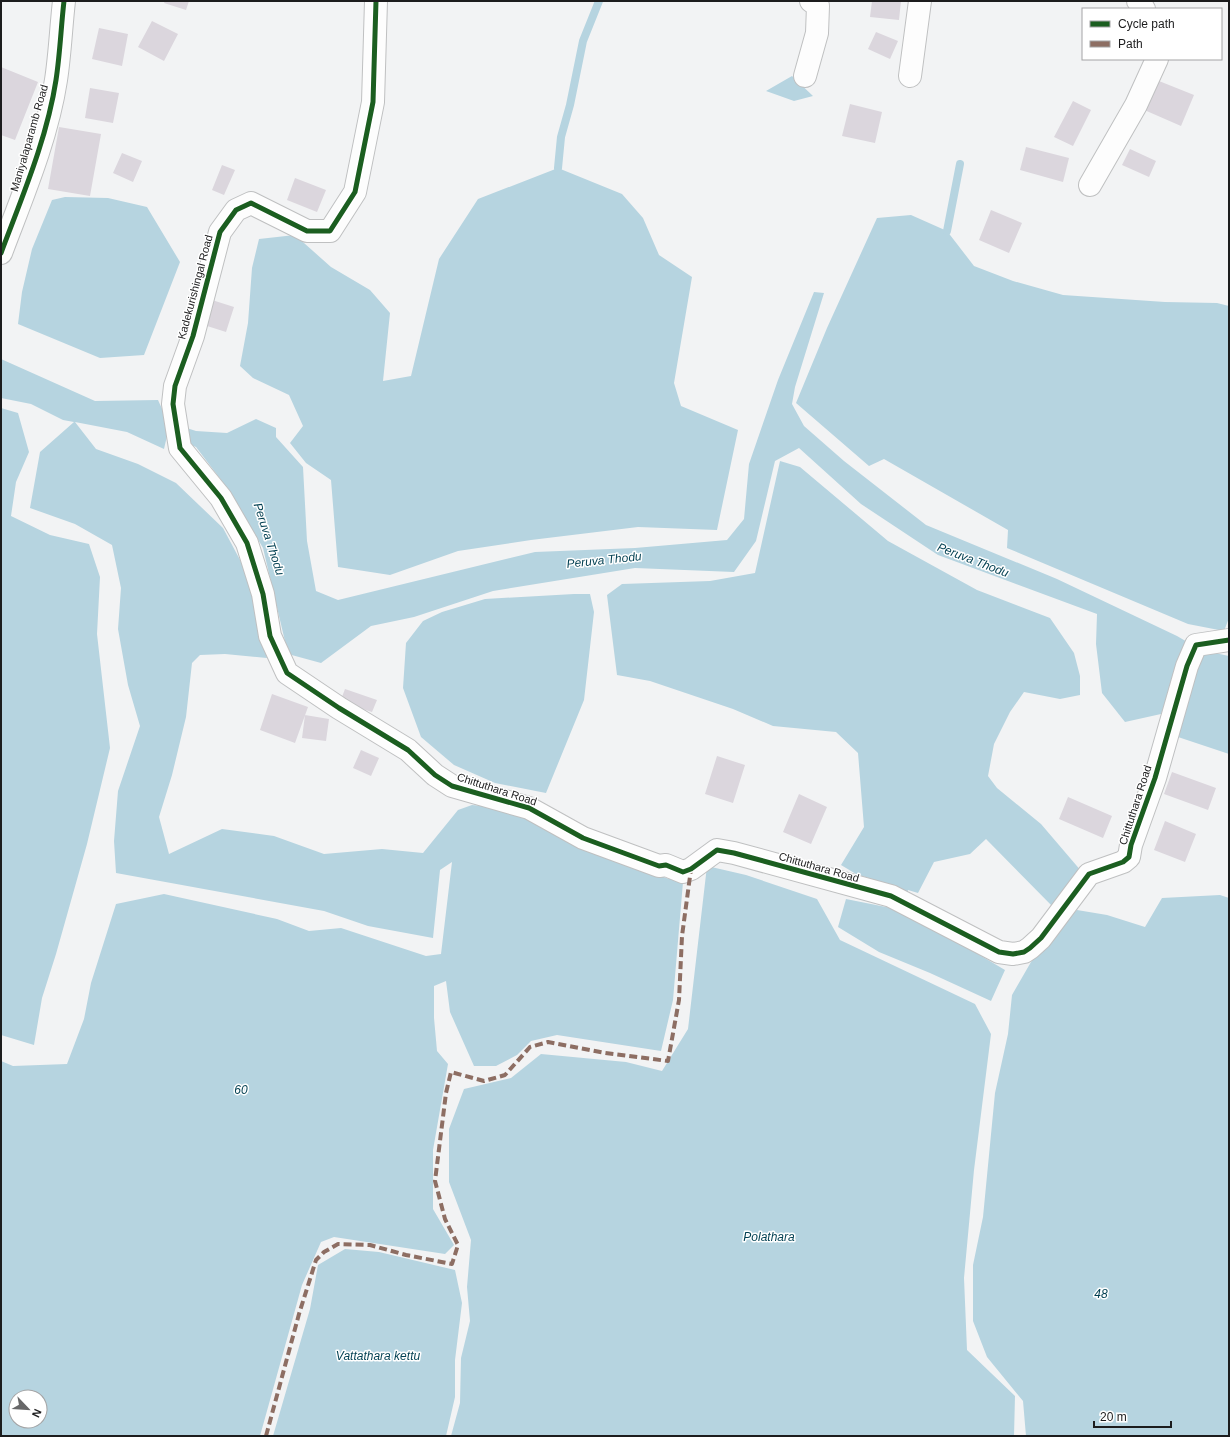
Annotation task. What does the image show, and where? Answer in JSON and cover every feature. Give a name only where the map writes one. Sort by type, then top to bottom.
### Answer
[{"type":"street","name":"Maniyalaparamb Road","points":[[1,253],[20,203],[43,134],[56,80],[64,1]]},
{"type":"street","name":"Kadekurishingal Road","points":[[180,448],[173,404],[175,386],[193,336],[220,232],[236,210],[251,203],[307,232],[330,231],[355,192],[374,102],[376,1]]},
{"type":"street","points":[[805,76],[817,33],[818,6],[811,1]]},
{"type":"street","points":[[910,76],[920,1]]},
{"type":"street","points":[[1090,185],[1136,105],[1157,60]]},
{"type":"street","name":"Chittuthara Road","points":[[180,448],[221,498],[247,543],[263,594],[270,636],[287,673],[408,750],[436,775],[452,786],[529,808],[583,838],[658,866],[666,865],[683,872],[691,869],[717,850],[734,853],[899,900],[999,952],[1013,954],[1024,952],[1030,948],[1041,938],[1089,874],[1123,862],[1129,858],[1131,845],[1155,778],[1187,666],[1196,645],[1229,640]]},
{"type":"water","points":[[792,76],[813,96],[794,101],[766,91]]},
{"type":"water","points":[[558,168],[622,194],[643,218],[659,255],[692,277],[674,383],[681,406],[738,430],[717,530],[638,527],[531,540],[458,551],[390,575],[338,567],[331,480],[306,463],[290,443],[303,426],[289,395],[253,378],[240,366],[248,323],[252,268],[259,239],[295,235],[331,267],[370,290],[390,313],[383,381],[411,376],[439,259],[478,199]]},
{"type":"water","points":[[65,197],[108,198],[147,207],[180,262],[144,355],[100,358],[18,324],[22,292],[32,249],[52,200]]},
{"type":"water","points":[[911,215],[947,231],[974,266],[1013,281],[1063,295],[1165,302],[1217,303],[1229,306],[1229,618],[1224,631],[1188,624],[1007,548],[1008,530],[884,459],[869,466],[796,403],[827,328],[877,218]]},
{"type":"water","name":"60","points":[[814,292],[824,293],[795,387],[792,404],[804,426],[844,461],[926,525],[1057,579],[1177,636],[1201,650],[1229,656],[1229,754],[1178,737],[1180,660],[1161,714],[1125,722],[1102,693],[1096,644],[1097,614],[938,555],[861,504],[799,448],[775,461],[756,541],[734,572],[635,568],[493,591],[414,617],[371,626],[321,663],[288,654],[263,548],[231,493],[196,447],[167,436],[164,449],[127,432],[75,422],[96,449],[138,464],[176,483],[223,528],[247,573],[267,658],[225,654],[200,655],[192,663],[186,717],[172,775],[159,817],[169,854],[222,829],[274,836],[324,854],[382,849],[423,853],[458,810],[472,805],[516,809],[624,861],[666,878],[683,882],[673,1000],[661,1051],[557,1035],[531,1041],[517,1055],[496,1066],[474,1066],[450,1012],[446,981],[434,986],[434,1018],[437,1051],[448,1064],[433,1150],[433,1209],[454,1245],[445,1254],[334,1237],[321,1242],[302,1285],[260,1436],[1,1436],[1,1061],[13,1066],[67,1064],[84,1019],[91,983],[116,904],[164,894],[277,919],[309,931],[341,928],[426,956],[441,954],[452,862],[440,870],[433,938],[368,926],[324,911],[116,873],[114,841],[118,791],[140,726],[128,685],[118,629],[121,588],[112,545],[75,524],[30,508],[40,452],[74,422],[63,420],[31,404],[1,398],[1,359],[95,401],[158,400],[168,422],[196,431],[227,433],[256,419],[276,428],[276,437],[303,467],[307,541],[316,591],[338,600],[535,552],[635,548],[727,540],[744,519],[749,464],[778,380]]},
{"type":"water","points":[[1,408],[18,413],[29,452],[16,482],[11,516],[50,535],[89,544],[100,577],[97,634],[110,748],[87,844],[42,998],[34,1045],[1,1035]]},
{"type":"water","points":[[780,461],[800,467],[888,541],[977,590],[1050,618],[1074,653],[1080,676],[1080,695],[1060,699],[1024,692],[1010,712],[994,744],[988,776],[997,788],[1041,824],[1082,872],[1054,908],[986,839],[970,854],[934,862],[918,893],[908,890],[903,913],[927,924],[1005,970],[991,1001],[930,973],[879,952],[838,927],[846,899],[891,908],[897,887],[856,874],[841,865],[864,827],[858,753],[836,732],[773,726],[733,709],[650,681],[617,675],[607,595],[622,584],[710,581],[755,573]]},
{"type":"water","points":[[590,594],[594,612],[584,700],[546,793],[495,783],[454,765],[421,737],[403,688],[406,643],[423,621],[442,612],[485,599]]},
{"type":"water","name":"Polathara","points":[[707,866],[746,875],[817,899],[840,940],[975,1004],[991,1034],[974,1170],[964,1278],[967,1350],[1015,1396],[1014,1436],[451,1436],[460,1403],[461,1358],[470,1321],[467,1287],[471,1240],[449,1182],[449,1129],[464,1089],[511,1078],[541,1054],[626,1062],[662,1071],[688,1029]]},
{"type":"water","name":"48","points":[[1220,895],[1229,898],[1229,1436],[1026,1436],[1023,1401],[987,1357],[973,1321],[973,1265],[983,1217],[995,1093],[1008,1034],[1012,995],[1031,962],[1052,934],[1077,910],[1107,915],[1145,927],[1162,898]]},
{"type":"water","name":"Vattathara kettu","points":[[345,1249],[379,1252],[455,1270],[462,1303],[455,1360],[455,1397],[446,1436],[273,1436],[310,1309],[318,1265]]},
{"type":"building","points":[[165,1],[189,1],[186,10],[164,3]]},
{"type":"building","points":[[872,1],[901,1],[899,20],[870,17]]},
{"type":"building","points":[[152,21],[178,34],[164,61],[138,47]]},
{"type":"building","points":[[99,28],[128,34],[122,66],[92,59]]},
{"type":"building","points":[[876,32],[898,41],[890,59],[868,49]]},
{"type":"building","points":[[1,67],[38,82],[15,140],[1,135]]},
{"type":"building","points":[[1154,79],[1194,95],[1181,126],[1142,109]]},
{"type":"building","points":[[90,88],[119,93],[113,123],[85,118]]},
{"type":"building","points":[[1073,101],[1091,110],[1073,146],[1054,137]]},
{"type":"building","points":[[850,104],[882,112],[875,143],[842,136]]},
{"type":"building","points":[[59,127],[101,134],[90,196],[48,189]]},
{"type":"building","points":[[1026,147],[1069,158],[1063,182],[1020,170]]},
{"type":"building","points":[[1130,149],[1156,161],[1149,177],[1122,165]]},
{"type":"building","points":[[122,153],[142,161],[133,182],[113,173]]},
{"type":"building","points":[[222,165],[235,170],[224,195],[212,190]]},
{"type":"building","points":[[295,178],[326,190],[317,212],[287,200]]},
{"type":"building","points":[[991,210],[1022,223],[1009,253],[979,240]]},
{"type":"building","points":[[212,300],[234,307],[226,332],[204,325]]},
{"type":"building","points":[[345,689],[377,700],[372,712],[340,702]]},
{"type":"building","points":[[272,694],[308,707],[295,743],[260,730]]},
{"type":"building","points":[[305,715],[329,719],[326,741],[302,738]]},
{"type":"building","points":[[361,750],[379,758],[371,776],[353,768]]},
{"type":"building","points":[[717,756],[745,765],[733,803],[705,794]]},
{"type":"building","points":[[1172,772],[1216,788],[1208,810],[1164,794]]},
{"type":"building","points":[[799,794],[827,807],[811,844],[783,832]]},
{"type":"building","points":[[1068,797],[1112,816],[1103,838],[1059,819]]},
{"type":"building","points":[[1165,821],[1196,834],[1185,862],[1154,850]]},
{"type":"waterway","points":[[558,168],[561,137],[570,105],[583,41],[599,1]]},
{"type":"waterway","points":[[947,231],[960,164]]},
{"type":"marked path","points":[[266,1436],[299,1314],[316,1260],[324,1252],[338,1244],[370,1245],[406,1255],[452,1264],[458,1245],[445,1219],[435,1181],[446,1093],[451,1072],[484,1081],[505,1075],[530,1047],[548,1042],[605,1053],[668,1061],[679,1000],[682,936],[691,869]]},
{"type":"cycle path","points":[[1,253],[33,168],[47,124],[59,60],[64,1]]},
{"type":"cycle path","points":[[376,1],[373,102],[355,192],[330,231],[307,231],[251,203],[236,210],[220,232],[193,336],[175,386],[173,404],[180,448],[221,498],[247,543],[263,594],[270,636],[287,673],[339,708],[408,750],[435,775],[452,786],[529,808],[583,838],[659,866],[666,865],[683,872],[691,869],[717,850],[734,853],[891,896],[999,952],[1013,954],[1024,952],[1041,938],[1089,874],[1123,862],[1129,857],[1131,845],[1155,778],[1187,666],[1196,645],[1229,640]]},
{"type":"water label","name":"Peruva Thodu","points":[[269,539]]},
{"type":"water label","name":"Peruva Thodu","points":[[604,560]]},
{"type":"water label","name":"Peruva Thodu","points":[[973,560]]}]
